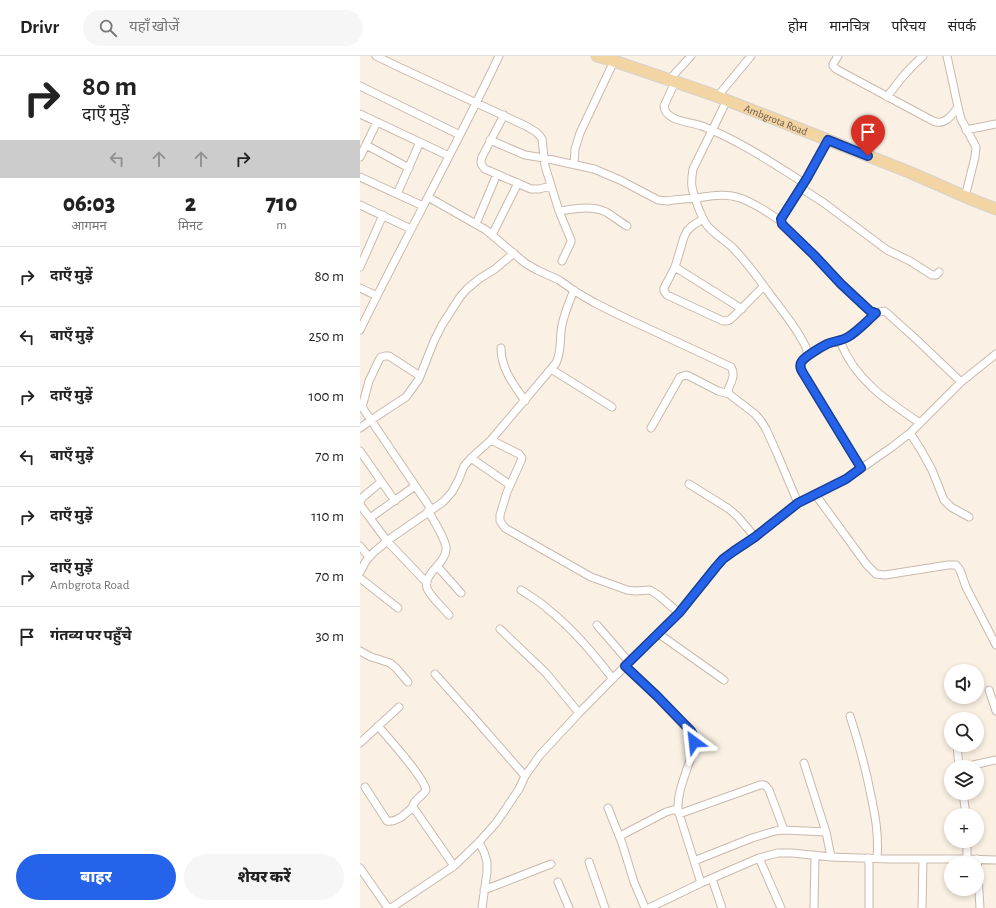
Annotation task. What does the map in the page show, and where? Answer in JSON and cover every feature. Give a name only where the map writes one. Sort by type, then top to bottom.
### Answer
[{"type":"main road","name":"Ambgrota Road","points":[[597,56],[722,98],[909,172],[996,210]]},
{"type":"street","points":[[376,56],[477,104],[504,115],[526,126],[540,136],[543,145],[544,158],[558,211],[571,240],[562,261]]},
{"type":"street","points":[[360,330],[362,320],[377,296],[477,104],[499,56]]},
{"type":"street","points":[[691,56],[672,81],[664,106],[668,115],[712,130],[759,154],[887,250],[910,260],[932,275],[936,275],[940,272]]},
{"type":"street","points":[[750,56],[722,98],[712,130],[693,169],[692,187],[705,223],[711,231],[734,249],[764,286],[800,337],[807,351],[807,356]]},
{"type":"street","points":[[838,56],[833,64],[836,69],[936,123],[949,118],[958,107]]},
{"type":"street","points":[[887,97],[903,75],[923,56]]},
{"type":"street","points":[[947,56],[961,119],[976,147],[965,197]]},
{"type":"street","points":[[574,164],[575,149],[580,133],[614,61]]},
{"type":"street","points":[[360,86],[460,135]]},
{"type":"street","points":[[360,114],[449,156]]},
{"type":"street","points":[[504,115],[482,157],[480,162],[481,165],[485,169],[531,189],[551,186]]},
{"type":"street","points":[[360,157],[378,122]]},
{"type":"street","points":[[966,130],[996,124]]},
{"type":"street","points":[[490,140],[525,155],[594,169],[658,200],[668,201],[725,195],[748,201],[781,221],[786,228],[841,284],[870,311],[876,313]]},
{"type":"street","points":[[781,221],[828,140]]},
{"type":"street","points":[[397,194],[420,142]]},
{"type":"street","points":[[366,145],[409,168]]},
{"type":"street","points":[[476,224],[497,174]]},
{"type":"street","points":[[360,177],[423,206]]},
{"type":"street","points":[[492,235],[518,183]]},
{"type":"street","points":[[428,197],[476,224],[531,266],[559,280],[595,303],[731,367],[734,372],[728,390],[729,394]]},
{"type":"street","points":[[360,205],[411,229]]},
{"type":"street","points":[[558,211],[587,208],[594,209],[606,212],[627,226]]},
{"type":"street","points":[[360,267],[382,215]]},
{"type":"street","points":[[703,218],[687,231],[675,268],[664,288],[665,293],[669,297],[723,321],[730,320],[764,286]]},
{"type":"street","points":[[360,428],[406,397],[420,376],[442,325],[460,298],[467,289],[479,279],[495,269],[514,253]]},
{"type":"street","points":[[675,268],[742,308]]},
{"type":"street","points":[[360,288],[377,296]]},
{"type":"street","points":[[360,572],[369,557],[387,541],[443,502],[452,492],[464,466],[470,458],[491,440],[551,370],[559,357],[561,331],[567,308],[574,290]]},
{"type":"street","points":[[861,468],[803,373],[801,364],[807,356],[827,344],[840,341],[848,337],[876,313],[884,311],[962,382]]},
{"type":"street","points":[[840,341],[847,356],[869,386],[889,402],[920,423]]},
{"type":"street","points":[[501,348],[501,357],[504,369],[525,401]]},
{"type":"street","points":[[360,868],[389,908],[454,866],[496,823],[508,807],[525,776],[540,755],[627,664],[679,613],[723,559],[755,537],[798,503],[846,479],[892,447],[910,433],[962,382],[996,354]]},
{"type":"street","points":[[420,376],[389,356],[381,357],[378,360],[369,381],[361,406],[415,486],[430,510],[443,537],[446,552],[429,578],[427,588],[448,615]]},
{"type":"street","points":[[551,370],[612,407]]},
{"type":"street","points":[[651,428],[680,377],[686,375],[689,376],[718,391],[729,394],[755,414],[761,421],[776,451],[798,503]]},
{"type":"street","points":[[910,433],[932,470],[944,500],[951,507],[969,518]]},
{"type":"street","points":[[491,440],[519,454],[522,462],[507,492],[500,519],[500,522],[505,528],[591,577],[627,590],[650,590],[679,613]]},
{"type":"street","points":[[360,451],[395,501]]},
{"type":"street","points":[[470,458],[510,485]]},
{"type":"street","points":[[381,482],[363,496],[360,502],[361,506],[387,541],[427,583]]},
{"type":"street","points":[[689,484],[729,509],[755,537]]},
{"type":"street","points":[[370,518],[415,486]]},
{"type":"street","points":[[815,494],[867,565],[876,574],[885,575],[956,565],[960,570],[966,587],[996,645]]},
{"type":"street","points":[[360,546],[369,557]]},
{"type":"street","points":[[437,566],[461,593]]},
{"type":"street","points":[[360,578],[398,608]]},
{"type":"street","points":[[521,590],[549,609],[578,637],[593,653],[613,679]]},
{"type":"street","points":[[597,625],[627,664],[695,738],[693,750],[680,793],[678,812],[701,883]]},
{"type":"street","points":[[500,629],[546,673],[580,713]]},
{"type":"street","points":[[659,634],[724,680]]},
{"type":"street","points":[[360,651],[371,657],[390,663],[408,682]]},
{"type":"street","points":[[435,674],[525,776]]},
{"type":"street","points":[[989,690],[996,711]]},
{"type":"street","points":[[360,743],[399,707]]},
{"type":"street","points":[[850,716],[864,765],[875,818],[878,840],[877,858]]},
{"type":"street","points":[[365,787],[387,821],[390,822],[396,820],[413,808],[416,800],[426,790],[426,787],[416,771],[378,726]]},
{"type":"street","points":[[984,763],[996,760]]},
{"type":"street","points":[[804,763],[827,836],[831,856]]},
{"type":"street","points":[[620,836],[666,812],[673,810],[678,812],[760,785],[766,785],[769,790],[784,830]]},
{"type":"street","points":[[413,808],[454,866]]},
{"type":"street","points":[[608,808],[620,836],[634,882],[646,908]]},
{"type":"street","points":[[694,861],[752,838],[775,831],[784,830],[827,836]]},
{"type":"street","points":[[479,842],[487,862],[482,908]]},
{"type":"street","points":[[649,908],[664,905],[701,883],[759,858],[782,852],[869,858],[944,859]]},
{"type":"street","points":[[814,908],[815,855]]},
{"type":"street","points":[[759,858],[781,908]]},
{"type":"street","points":[[869,858],[869,908]]},
{"type":"street","points":[[922,908],[923,859]]},
{"type":"street","points":[[984,859],[996,860]]},
{"type":"street","points":[[589,862],[605,908]]},
{"type":"street","points":[[484,890],[551,864]]},
{"type":"street","points":[[712,879],[722,908]]},
{"type":"street","points":[[558,882],[569,908]]},
{"type":"street","points":[[979,896],[980,908]]},
{"type":"route","points":[[694,742],[695,738],[691,731],[625,666],[679,613],[723,559],[755,537],[798,503],[846,479],[861,468],[803,373],[801,364],[807,356],[827,344],[840,341],[848,337],[876,313],[870,311],[841,284],[782,224],[781,219],[807,178],[828,140],[868,156]]}]
